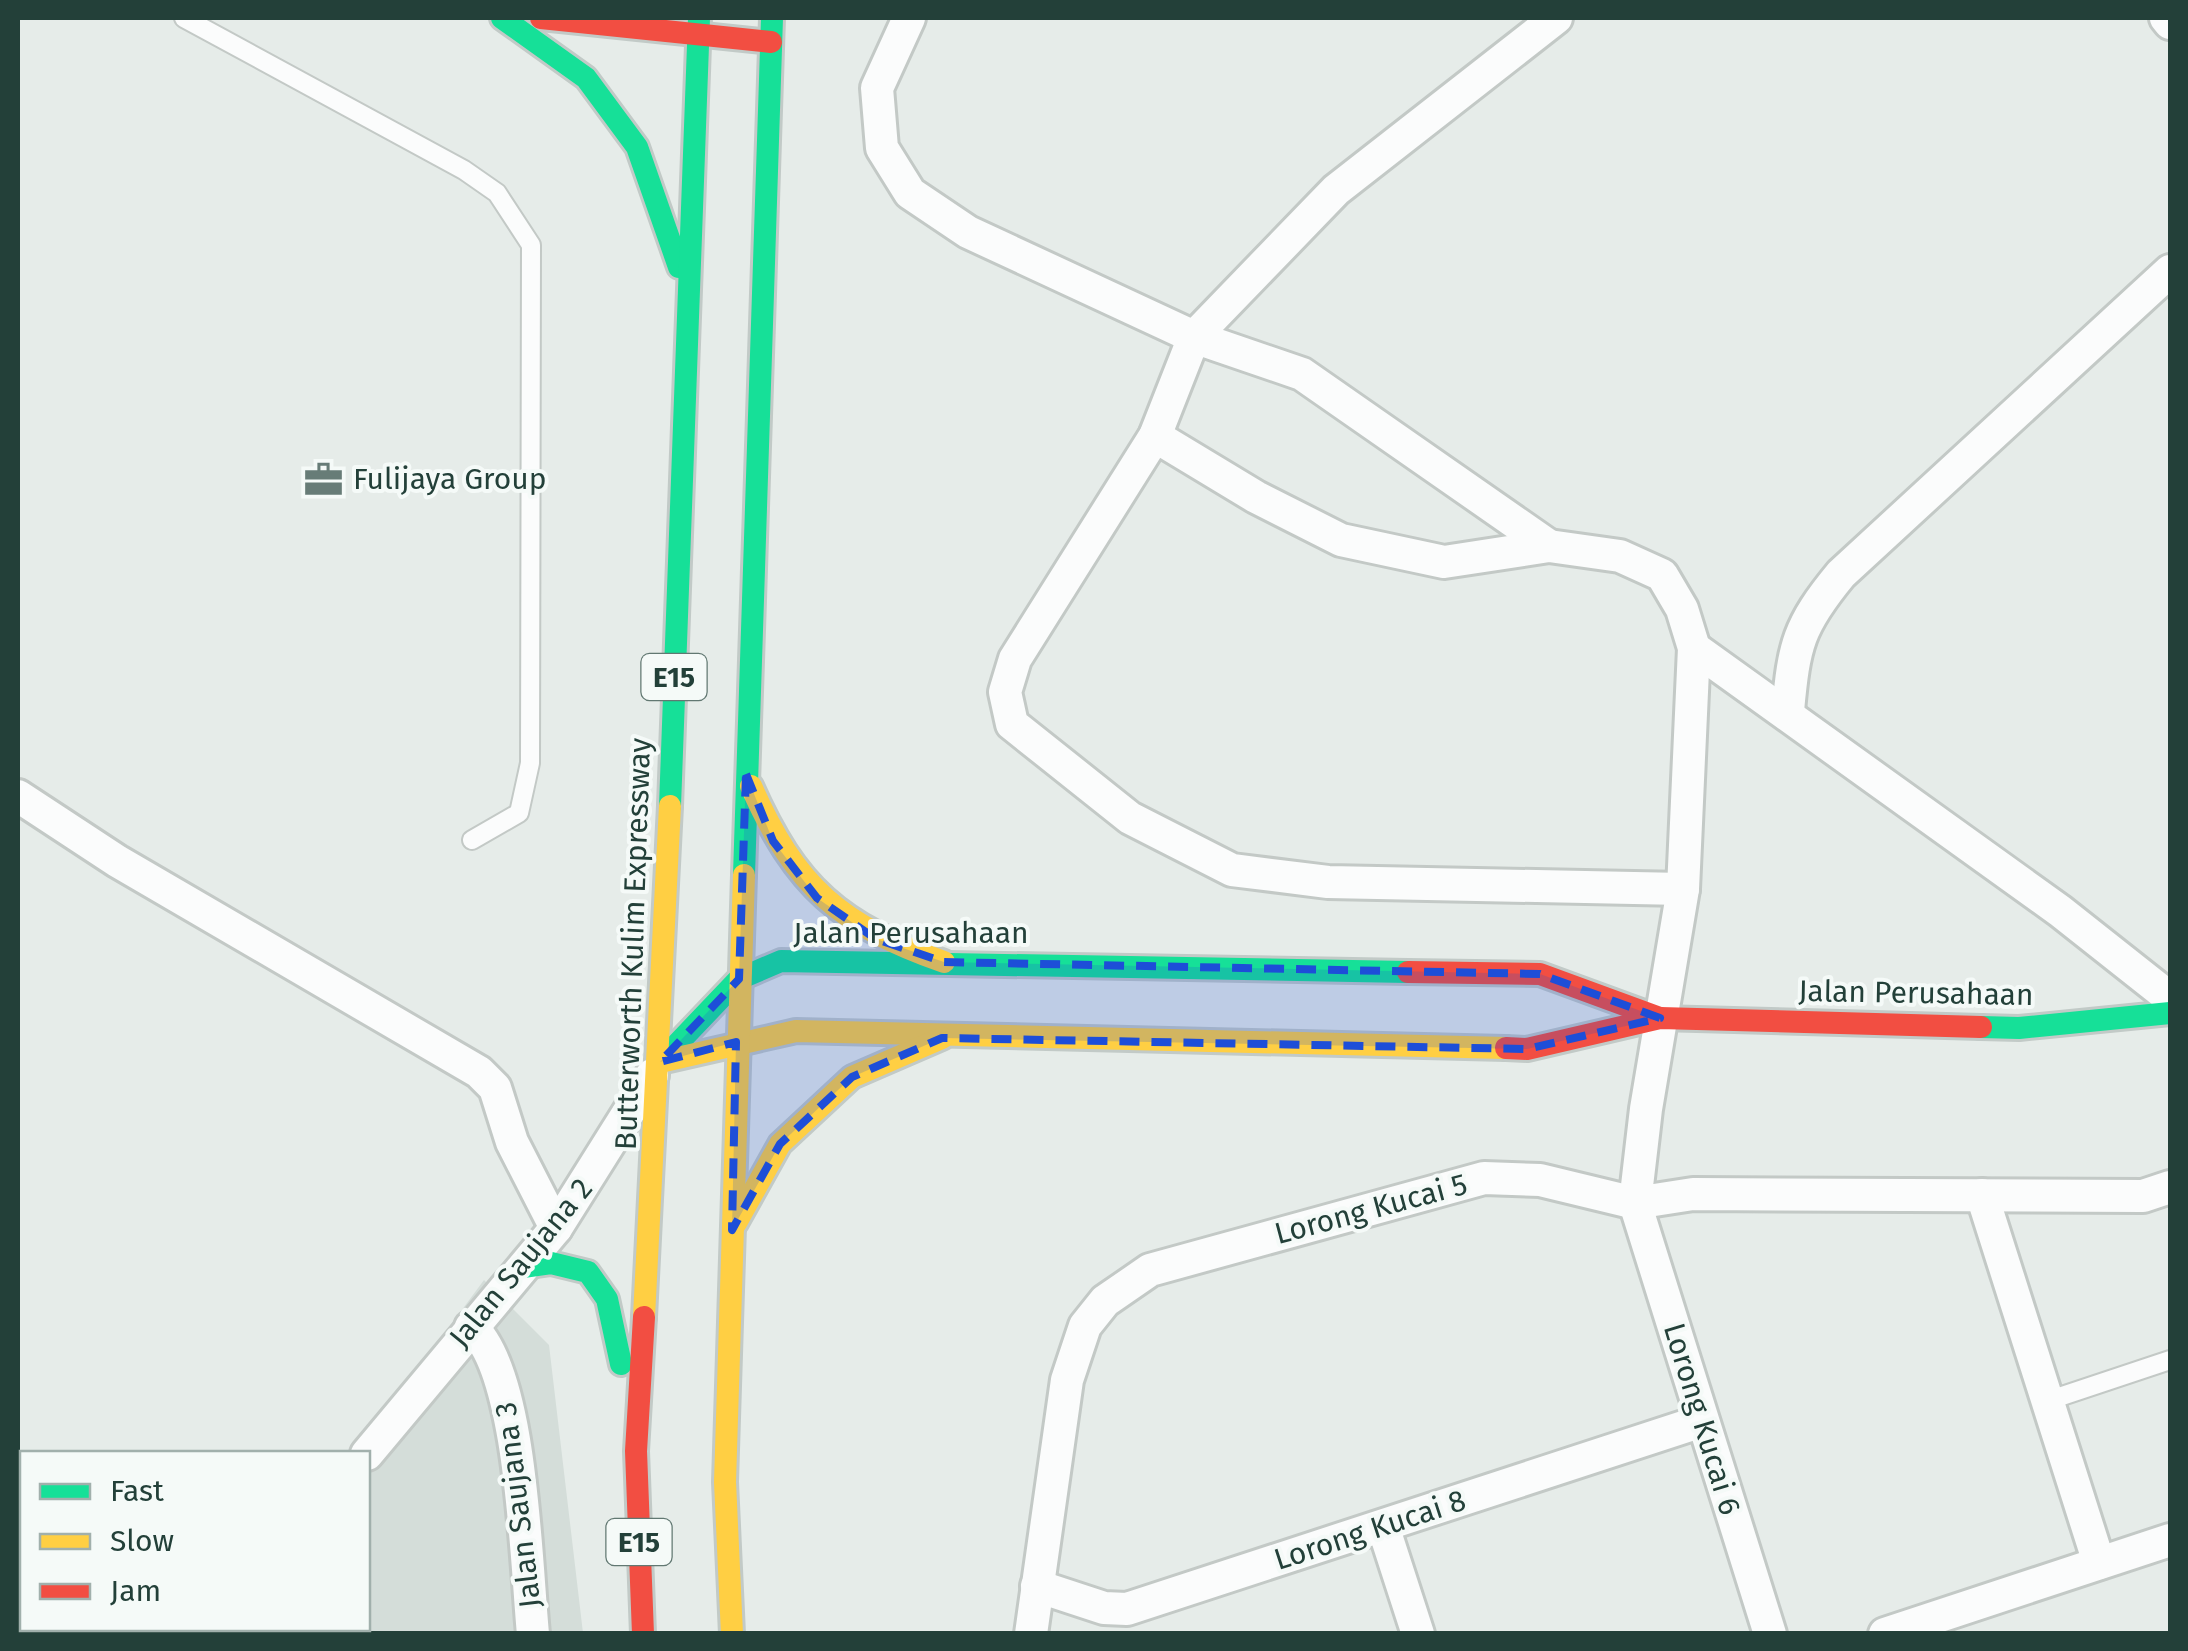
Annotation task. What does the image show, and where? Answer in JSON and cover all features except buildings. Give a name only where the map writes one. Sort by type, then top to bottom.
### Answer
[{"type":"main road","points":[[502,18],[586,78],[637,148],[689,293]]},
{"type":"main road","points":[[541,18],[698,26],[771,42]]},
{"type":"main road","name":"E15","points":[[732,1634],[725,1482],[738,979],[772,18]]},
{"type":"main road","name":"Butterworth Kulim Expressway","points":[[643,1634],[636,1451],[660,1062],[698,26]]},
{"type":"main road","points":[[746,774],[772,841],[817,898],[876,939],[944,962]]},
{"type":"main road","name":"Jalan Perusahaan","points":[[660,1062],[738,979],[781,961],[1540,974],[1660,1018]]},
{"type":"main road","name":"Jalan Perusahaan","points":[[660,1062],[796,1031],[942,1038],[1527,1049],[1660,1018],[2019,1028],[2170,1013]]},
{"type":"main road","points":[[732,1230],[780,1144],[852,1077],[942,1038]]},
{"type":"main road","points":[[523,1267],[559,1260],[586,1270],[609,1294],[636,1451]]},
{"type":"street","points":[[909,18],[877,88],[882,148],[910,193],[968,232],[1194,336],[1302,374],[1549,546]]},
{"type":"street","points":[[1556,18],[1336,190],[1194,336],[1155,436],[1015,660],[1005,692],[1012,724],[1130,818],[1232,870],[1328,882],[1683,889]]},
{"type":"street","points":[[1788,711],[1794,646],[1815,605],[1842,574],[2170,270]]},
{"type":"street","points":[[1155,436],[1256,497],[1341,540],[1444,562],[1549,546],[1620,556],[1662,575],[1682,609],[1694,648],[1683,889],[1660,1018],[1636,1203]]},
{"type":"street","points":[[1694,648],[1788,711],[2170,998]]},
{"type":"street","points":[[18,796],[117,861],[479,1072],[496,1088],[512,1142],[556,1228]]},
{"type":"street","name":"Jalan Saujana 2","points":[[369,1451],[556,1228],[660,1062]]},
{"type":"street","name":"Lorong Kucai 5","points":[[1031,1634],[1067,1380],[1086,1326],[1105,1301],[1150,1270],[1484,1178],[1540,1180],[1636,1203],[1693,1194],[2143,1196],[2170,1187]]},
{"type":"street","points":[[1982,1195],[2099,1563]]},
{"type":"street","name":"Lorong Kucai 6","points":[[1636,1203],[1770,1634]]},
{"type":"street","name":"Jalan Saujana 3","points":[[471,1327],[487,1340],[510,1417],[534,1634]]},
{"type":"street","name":"Lorong Kucai 8","points":[[1037,1586],[1104,1608],[1127,1609],[1702,1421]]},
{"type":"street","points":[[1383,1526],[1418,1634]]},
{"type":"street","points":[[1885,1634],[2170,1540]]},
{"type":"lane","points":[[184,18],[464,170],[497,193],[532,245],[530,763],[519,813],[472,840]]},
{"type":"lane","points":[[2047,1400],[2170,1360]]},
{"type":"highlighted area","points":[[746,774],[773,841],[817,898],[876,939],[944,962],[1540,974],[1660,1018],[1527,1049],[942,1038],[852,1077],[780,1144],[732,1230],[736,1042],[660,1062],[739,979]]},
{"type":"shaded area","points":[[484,1280],[549,1345],[583,1633],[222,1634],[370,1631],[370,1451],[357,1451]]},
{"type":"traffic: fast","points":[[502,18],[586,78],[637,147],[679,267]]},
{"type":"traffic: fast","points":[[670,806],[699,18]]},
{"type":"traffic: fast","points":[[744,875],[772,18]]},
{"type":"traffic: fast","points":[[661,1061],[739,979],[781,961],[1408,972]]},
{"type":"traffic: fast","points":[[1981,1027],[2019,1028],[2170,1013]]},
{"type":"traffic: fast","points":[[523,1267],[551,1263],[588,1272],[607,1299],[621,1364]]},
{"type":"traffic: slow","points":[[751,786],[786,851],[825,898],[876,933],[944,962]]},
{"type":"traffic: slow","points":[[644,1317],[670,806]]},
{"type":"traffic: slow","points":[[732,1634],[725,1482],[744,875]]},
{"type":"traffic: slow","points":[[660,1062],[796,1031],[1506,1048]]},
{"type":"traffic: slow","points":[[736,1223],[780,1144],[852,1077],[942,1038]]},
{"type":"traffic: jam","points":[[541,18],[771,42]]},
{"type":"traffic: jam","points":[[1408,972],[1540,974],[1660,1018]]},
{"type":"traffic: jam","points":[[1506,1048],[1527,1049],[1660,1018],[1981,1027]]},
{"type":"traffic: jam","points":[[643,1634],[636,1451],[644,1317]]},
{"type":"place","name":"Fulijaya Group","points":[[323,479]]}]
